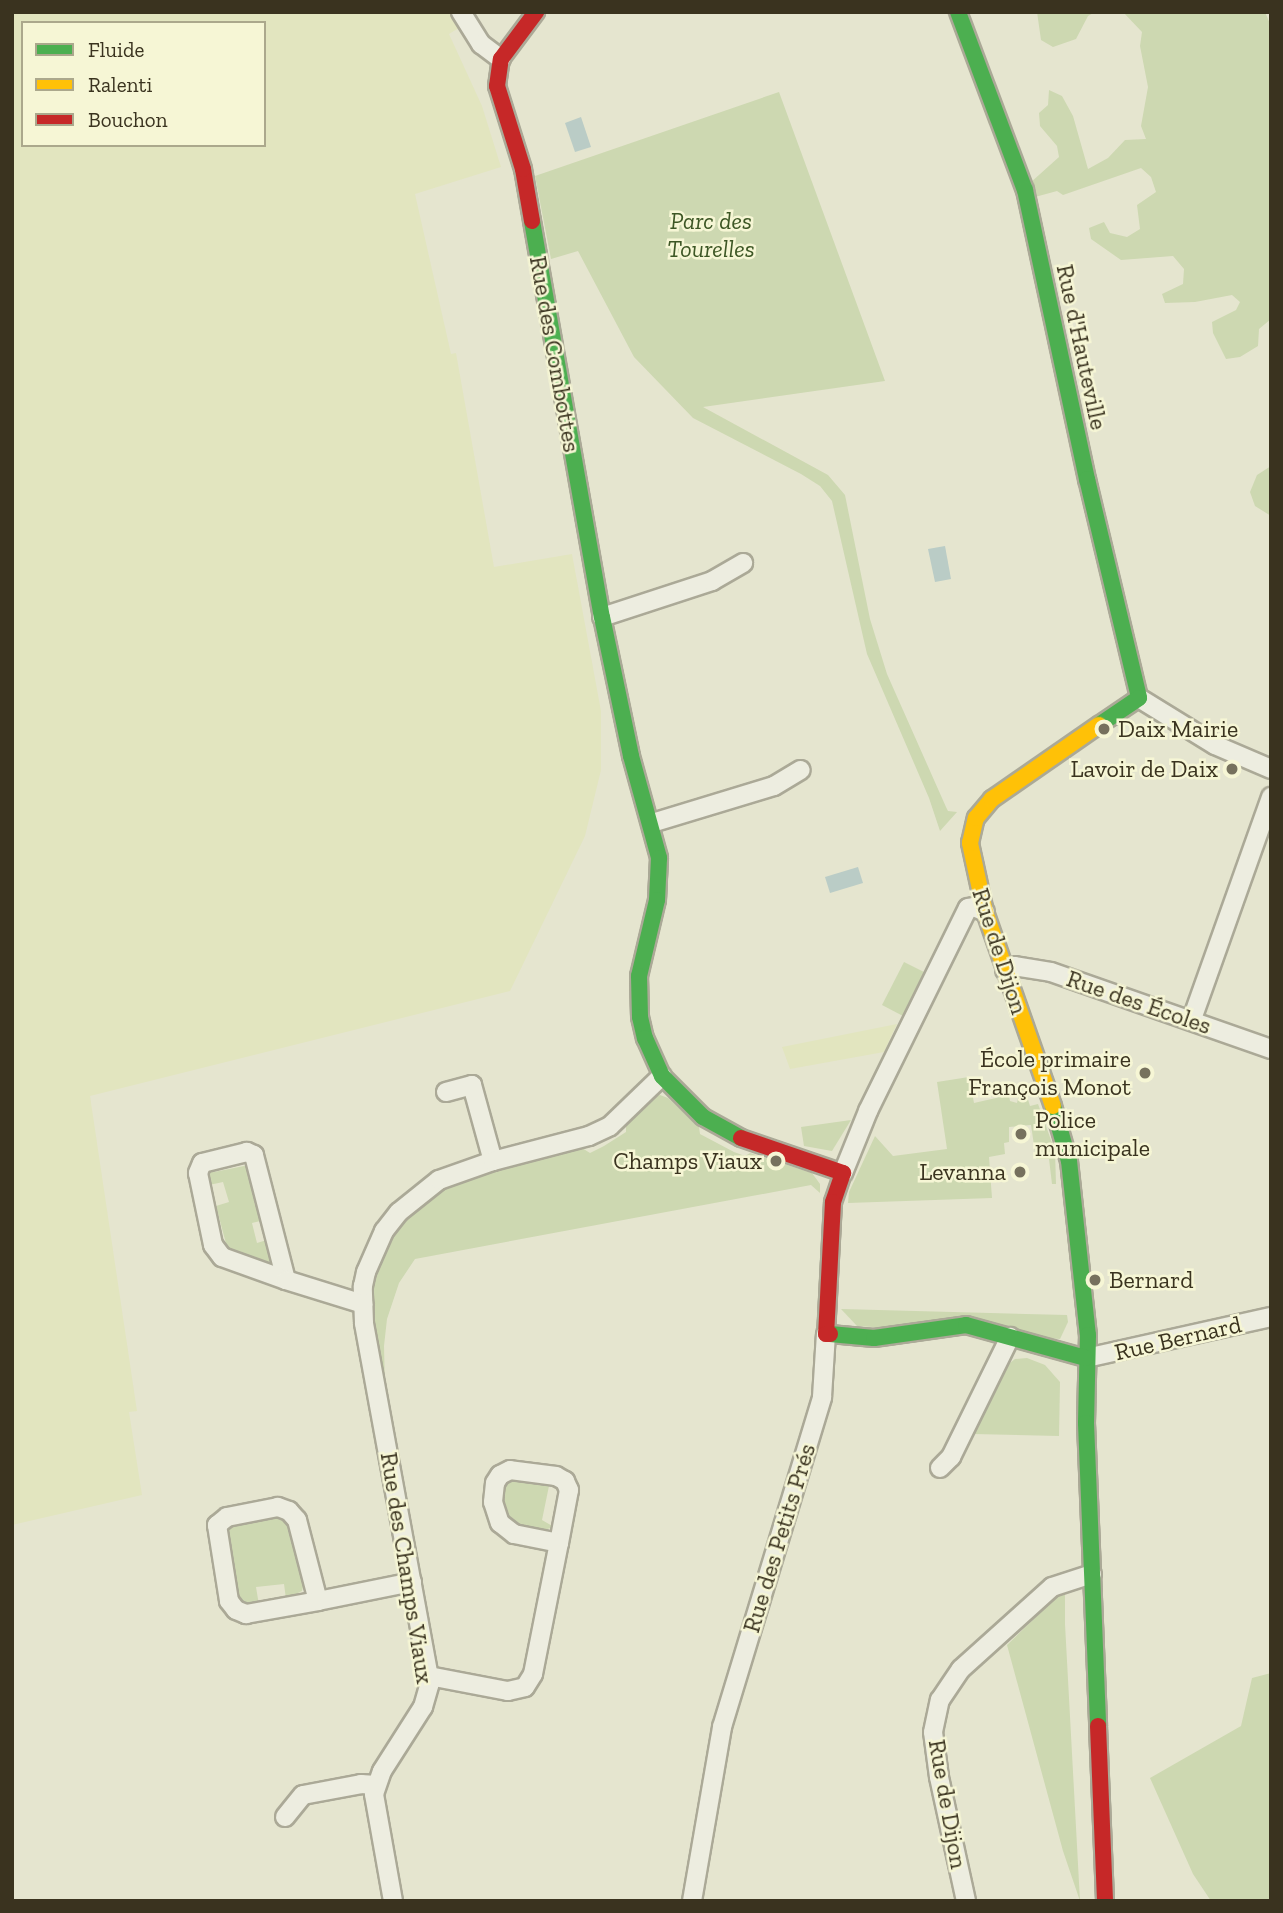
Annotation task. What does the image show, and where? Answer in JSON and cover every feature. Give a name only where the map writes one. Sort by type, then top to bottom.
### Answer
[{"type":"street","points":[[461,12],[481,44],[501,59],[536,12]]},
{"type":"street","name":"Rue d'Hauteville","points":[[958,12],[1026,190],[1087,479],[1139,698]]},
{"type":"street","name":"Rue des Combottes","points":[[501,59],[497,77],[498,94],[523,169],[601,617],[631,757],[652,823],[659,858],[660,884],[642,956],[638,996],[645,1038],[662,1076],[703,1117],[737,1136],[842,1173]]},
{"type":"street","points":[[601,617],[712,581],[743,563]]},
{"type":"street","points":[[1139,698],[1215,745],[1271,768]]},
{"type":"street","name":"Rue de Dijon","points":[[1105,1901],[1092,1574],[1086,1358],[1088,1335],[1069,1161],[1062,1132],[985,912],[970,850],[972,830],[980,811],[992,799],[1139,698]]},
{"type":"street","points":[[652,823],[774,786],[801,770]]},
{"type":"street","points":[[1192,1019],[1271,797]]},
{"type":"street","points":[[842,1173],[868,1111],[968,908],[974,907],[985,912]]},
{"type":"street","name":"Rue des Écoles","points":[[1005,970],[1014,966],[1051,972],[1192,1019],[1271,1049]]},
{"type":"street","name":"Rue des Champs Viaux","points":[[376,1785],[423,1707],[429,1676],[363,1304],[363,1286],[373,1251],[399,1212],[439,1180],[493,1161],[590,1136],[610,1126],[662,1076]]},
{"type":"street","points":[[446,1092],[472,1085],[493,1161]]},
{"type":"street","points":[[286,1280],[254,1154],[247,1152],[202,1163],[198,1173],[217,1252],[222,1257],[286,1280],[363,1304]]},
{"type":"street","name":"Rue des Petits Prés","points":[[692,1901],[722,1727],[822,1397],[833,1202],[842,1173]]},
{"type":"street","name":"Rue Bernard","points":[[1086,1358],[1271,1317]]},
{"type":"street","points":[[826,1334],[874,1338],[966,1325],[1086,1358]]},
{"type":"street","points":[[940,1468],[951,1457],[1010,1336]]},
{"type":"street","points":[[429,1676],[508,1691],[525,1687],[533,1674],[559,1543],[569,1490],[565,1481],[556,1476],[510,1470],[500,1475],[493,1489],[494,1509],[500,1523],[514,1534],[559,1543]]},
{"type":"street","points":[[318,1601],[297,1520],[289,1511],[278,1507],[223,1518],[217,1525],[229,1601],[236,1610],[246,1615],[318,1601],[412,1581]]},
{"type":"street","name":"Rue de Dijon","points":[[966,1901],[939,1777],[933,1732],[940,1700],[961,1669],[1052,1587],[1092,1574]]},
{"type":"street","points":[[285,1817],[303,1794],[361,1784],[376,1785],[374,1803],[393,1901]]},
{"type":"green space","points":[[12,12],[456,12],[462,26],[449,34],[482,106],[501,167],[415,194],[451,354],[456,353],[494,567],[572,554],[601,711],[601,770],[585,836],[510,991],[90,1096],[137,1411],[129,1412],[142,1495],[12,1525]]},
{"type":"green space","points":[[1037,12],[1095,12],[1088,16],[1076,39],[1053,47],[1041,40]]},
{"type":"green space","points":[[1123,12],[1265,12],[1271,26],[1271,319],[1259,329],[1258,346],[1240,357],[1226,359],[1213,333],[1212,322],[1236,310],[1240,302],[1232,295],[1195,302],[1165,303],[1162,294],[1183,284],[1184,269],[1173,256],[1121,260],[1091,239],[1089,228],[1104,222],[1110,233],[1127,237],[1140,229],[1137,205],[1156,192],[1151,177],[1141,168],[1063,195],[1057,191],[1035,197],[1030,183],[1059,157],[1057,146],[1040,126],[1039,113],[1048,105],[1049,90],[1062,96],[1073,116],[1088,169],[1108,158],[1125,140],[1146,139],[1141,126],[1148,87],[1140,46],[1142,32]]},
{"type":"green space","name":"Parc des Tourelles","points":[[779,92],[885,381],[703,407],[828,475],[845,495],[870,619],[887,674],[948,811],[957,812],[940,831],[929,798],[867,654],[832,501],[820,486],[801,474],[693,418],[634,357],[578,251],[551,259],[535,176]]},
{"type":"green space","points":[[1271,466],[1271,516],[1255,506],[1250,492],[1257,475]]},
{"type":"green space","points":[[904,962],[926,973],[903,1016],[882,1005]]},
{"type":"green space","points":[[897,1024],[884,1052],[790,1069],[782,1047]]},
{"type":"green space","points":[[969,1077],[974,1103],[1009,1095],[1010,1101],[1017,1103],[1019,1094],[1026,1093],[1030,1106],[1038,1104],[1055,1151],[1056,1184],[1052,1184],[1049,1159],[1036,1159],[1031,1125],[1009,1127],[1009,1142],[1004,1143],[1005,1154],[989,1157],[992,1198],[848,1203],[849,1192],[875,1136],[893,1156],[947,1149],[937,1082]]},
{"type":"green space","points":[[660,1095],[668,1098],[699,1127],[700,1134],[734,1152],[745,1156],[750,1153],[812,1173],[820,1184],[820,1193],[811,1185],[415,1259],[399,1283],[387,1319],[383,1389],[373,1332],[373,1288],[382,1254],[407,1216],[426,1198],[461,1179],[582,1148],[590,1153],[626,1132],[626,1124],[653,1097]]},
{"type":"green space","points":[[851,1120],[832,1151],[804,1146],[801,1127]]},
{"type":"green space","points":[[249,1165],[254,1173],[249,1176],[255,1205],[262,1205],[264,1220],[252,1223],[257,1243],[270,1239],[274,1260],[265,1265],[228,1251],[216,1206],[229,1202],[223,1182],[209,1185],[206,1176],[213,1167],[214,1172]]},
{"type":"green space","points":[[841,1309],[1067,1315],[1068,1322],[1060,1339],[857,1326]]},
{"type":"green space","points":[[1027,1358],[1045,1365],[1060,1382],[1059,1436],[973,1434],[1006,1366],[1015,1359]]},
{"type":"green space","points":[[517,1478],[550,1481],[542,1520],[554,1527],[534,1533],[520,1529],[501,1512],[500,1489]]},
{"type":"green space","points":[[277,1516],[291,1523],[304,1583],[302,1591],[286,1599],[284,1584],[256,1587],[259,1605],[244,1604],[235,1593],[226,1531],[233,1524]]},
{"type":"green space","points":[[1065,1589],[1080,1901],[1063,1851],[1007,1645]]},
{"type":"green space","points":[[1271,1673],[1271,1901],[1211,1901],[1193,1874],[1150,1778],[1241,1726],[1252,1678]]},
{"type":"shaded area","points":[[581,117],[591,147],[575,152],[565,123]]},
{"type":"shaded area","points":[[945,546],[951,579],[935,582],[928,549]]},
{"type":"shaded area","points":[[858,867],[863,883],[830,893],[825,877]]},
{"type":"traffic: fast","points":[[958,12],[1025,190],[1087,479],[1139,698],[1099,725]]},
{"type":"traffic: fast","points":[[532,221],[602,617],[631,756],[659,858],[657,900],[639,976],[640,1017],[645,1038],[662,1076],[703,1117],[741,1138]]},
{"type":"traffic: fast","points":[[1053,1106],[1069,1161],[1088,1335],[1086,1423],[1098,1726]]},
{"type":"traffic: fast","points":[[830,1334],[874,1338],[966,1325],[1086,1358]]},
{"type":"traffic: slow","points":[[1053,1106],[985,912],[970,843],[976,818],[992,799],[1099,725]]},
{"type":"traffic: jam","points":[[532,221],[523,169],[497,86],[501,59],[536,12]]},
{"type":"traffic: jam","points":[[741,1138],[843,1173],[833,1202],[826,1334],[830,1334]]},
{"type":"traffic: jam","points":[[1098,1726],[1105,1901]]},
{"type":"place","name":"Daix Mairie","points":[[1104,729]]},
{"type":"place","name":"Lavoir de Daix","points":[[1232,769]]},
{"type":"place","name":"École primaire François Monot","points":[[1145,1073]]},
{"type":"place","name":"Police municipale","points":[[1021,1134]]},
{"type":"place","name":"Champs Viaux","points":[[776,1161]]},
{"type":"place","name":"Levanna","points":[[1020,1172]]},
{"type":"place","name":"Bernard","points":[[1095,1280]]}]
